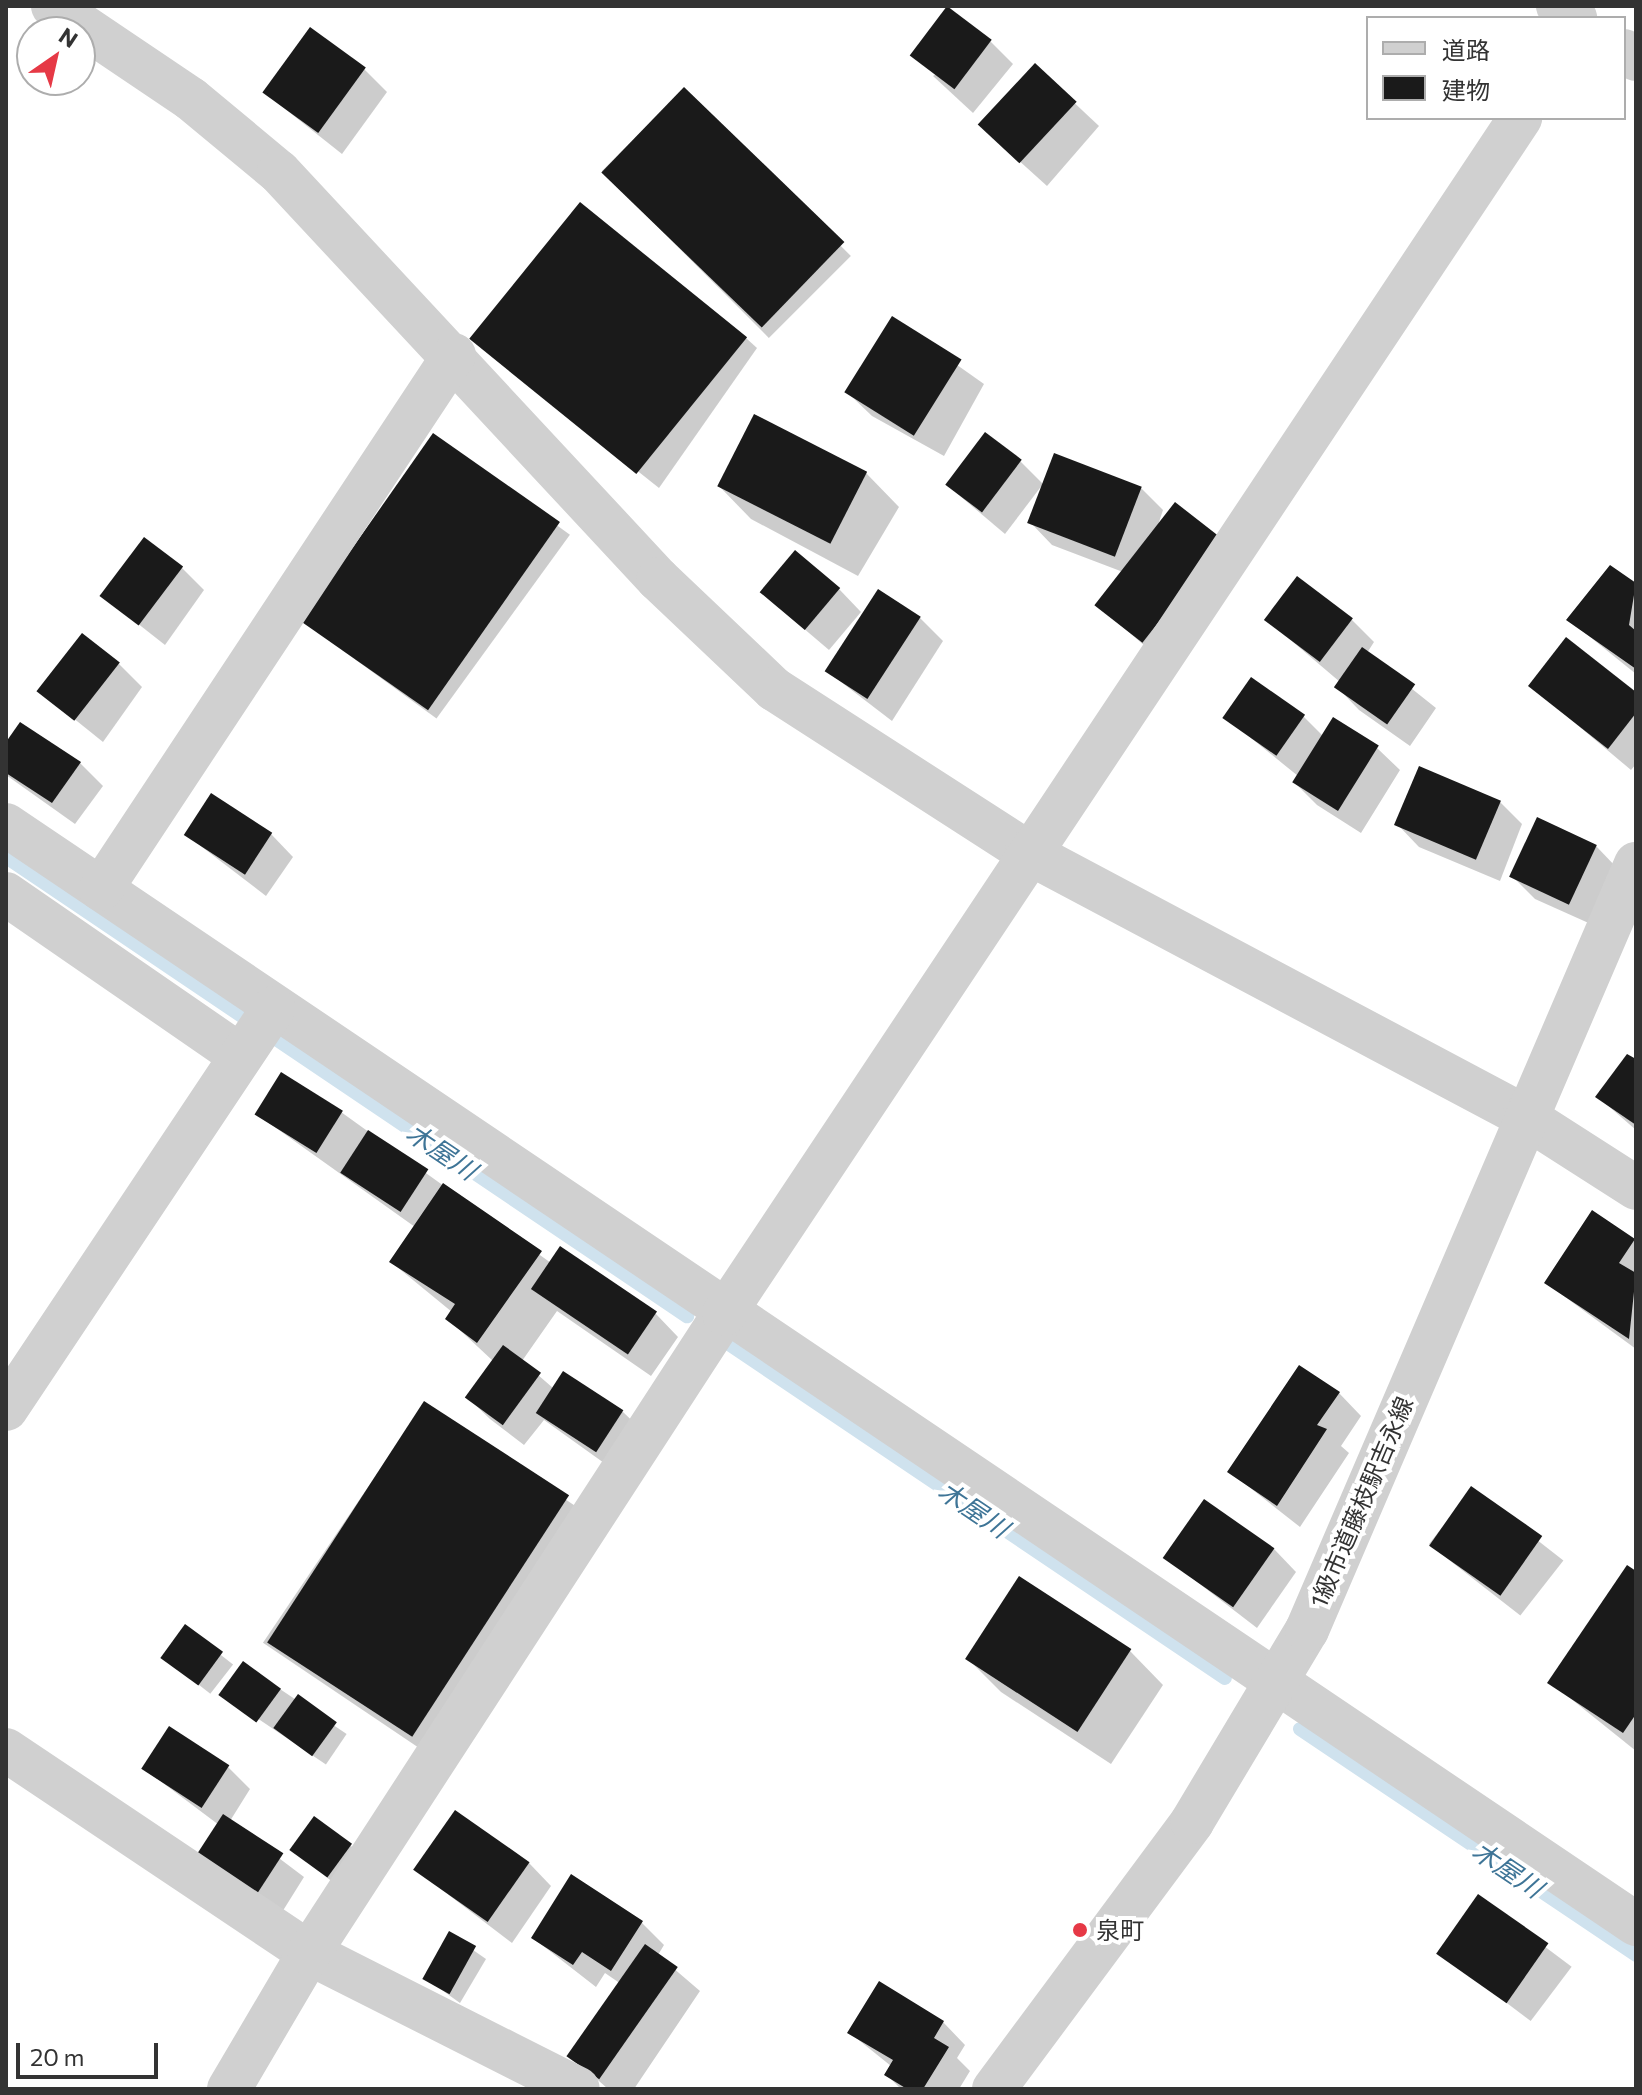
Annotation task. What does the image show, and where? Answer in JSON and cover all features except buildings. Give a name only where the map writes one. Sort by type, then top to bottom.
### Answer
[{"type":"street","points":[[53,6],[191,99],[279,172],[454,355],[658,579],[774,689],[1027,852],[1524,1116],[1636,1188]]},
{"type":"street","points":[[229,2089],[309,1953],[724,1314],[1027,852],[1519,120]]},
{"type":"street","points":[[101,889],[454,355]]},
{"type":"street","points":[[6,825],[724,1314],[1278,1680],[1636,1924]]},
{"type":"street","name":"1級市道藤枝駅吉永線","points":[[994,2089],[1192,1822],[1307,1630],[1524,1116],[1636,864]]},
{"type":"street","points":[[6,894],[241,1056]]},
{"type":"street","points":[[6,1409],[273,1008]]},
{"type":"street","points":[[6,1750],[309,1953],[578,2089]]},
{"type":"waterway","name":"木屋川","points":[[6,857],[243,1017]]},
{"type":"waterway","name":"木屋川","points":[[276,1039],[687,1316]]},
{"type":"waterway","name":"木屋川","points":[[723,1340],[1225,1678]]},
{"type":"waterway","name":"木屋川","points":[[1300,1729],[1636,1955]]},
{"type":"place","name":"泉町","points":[[1080,1930]]}]
